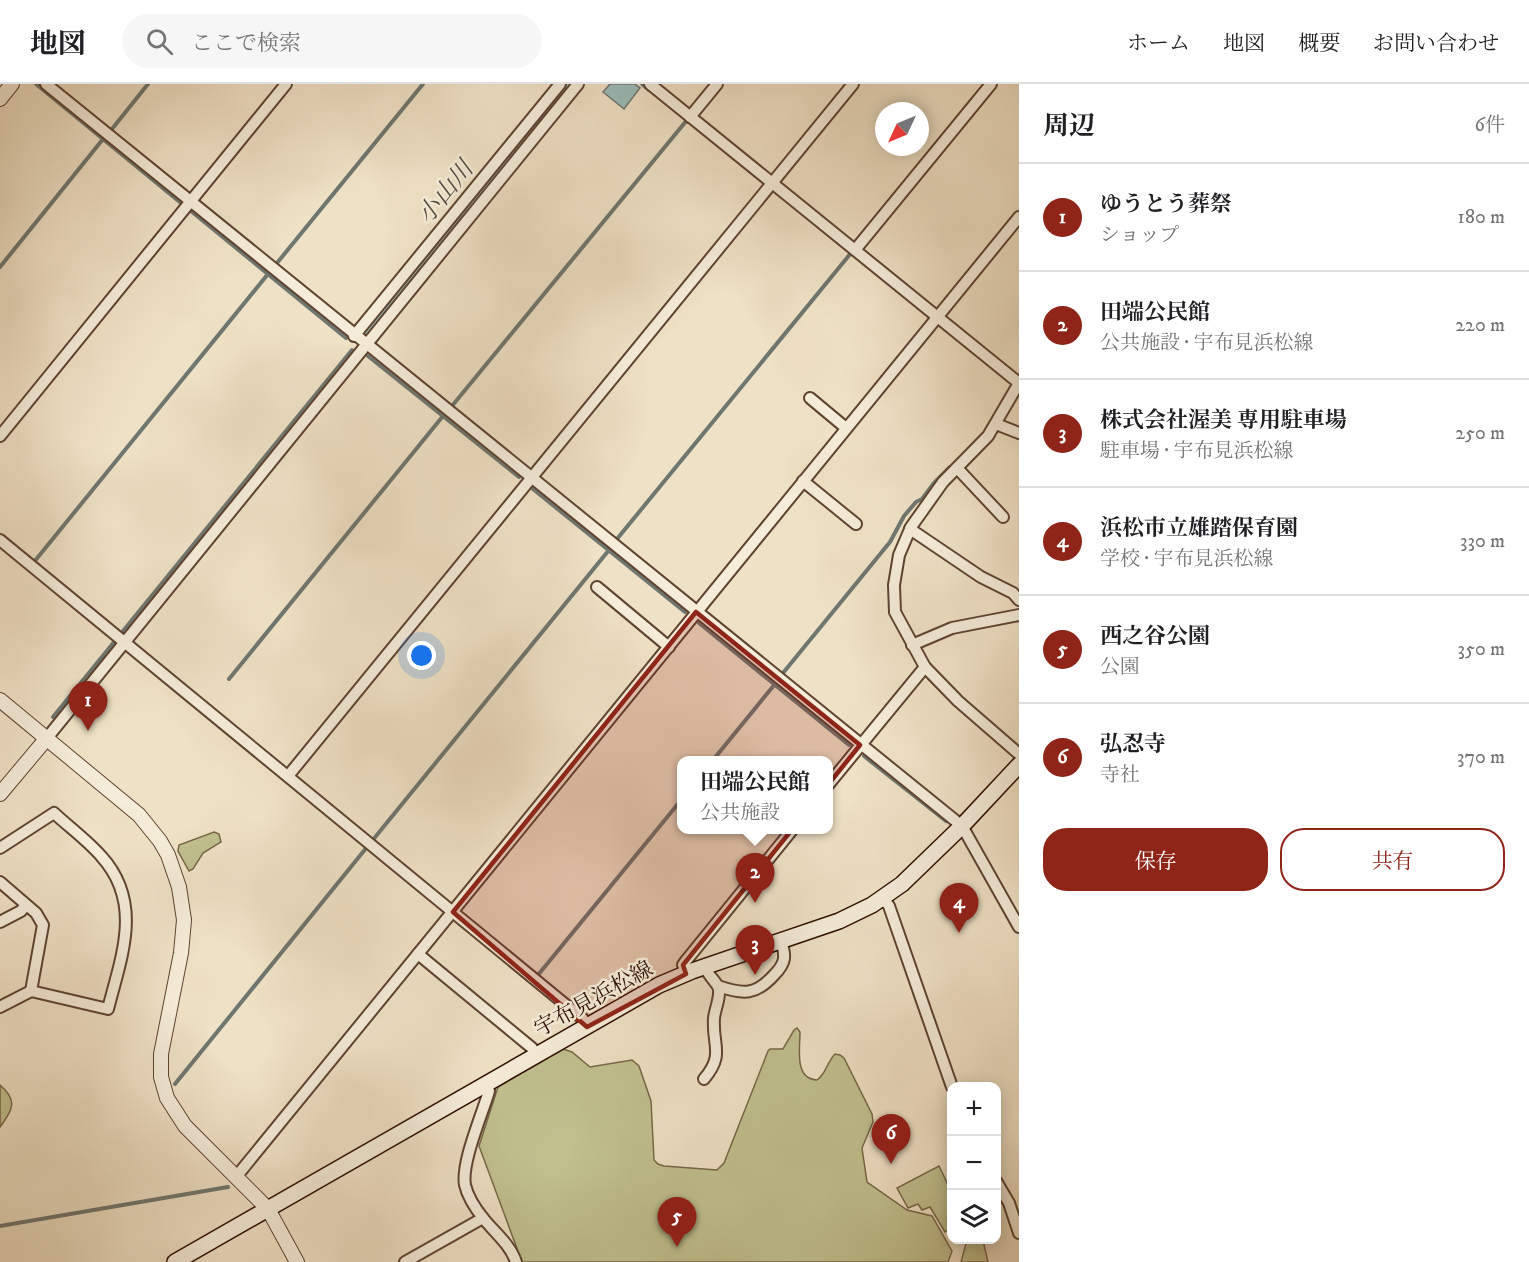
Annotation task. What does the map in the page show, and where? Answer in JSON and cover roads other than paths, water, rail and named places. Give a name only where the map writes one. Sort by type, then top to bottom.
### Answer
[{"type":"main road","name":"宇布見浜松線","points":[[175,1262],[659,985],[845,918],[883,898],[902,884],[962,826],[1019,765]]},
{"type":"street","points":[[0,99],[12,84]]},
{"type":"street","points":[[46,84],[365,345],[962,826],[1019,927]]},
{"type":"street","points":[[0,436],[286,84]]},
{"type":"street","points":[[0,794],[46,738],[120,639],[365,345],[560,84]]},
{"type":"street","points":[[354,336],[491,179],[578,84]]},
{"type":"street","points":[[650,84],[1019,383],[996,424],[980,445],[937,490],[910,529],[897,562],[894,585],[894,600],[900,623],[925,667],[958,701],[1019,754]]},
{"type":"street","points":[[690,117],[717,84]]},
{"type":"street","points":[[288,776],[853,84]]},
{"type":"street","points":[[855,250],[991,84]]},
{"type":"street","points":[[236,1177],[1019,217]]},
{"type":"street","points":[[810,399],[846,428]]},
{"type":"street","points":[[996,424],[1019,434]]},
{"type":"street","points":[[957,468],[1003,517]]},
{"type":"street","points":[[803,481],[856,524]]},
{"type":"street","points":[[910,529],[1019,600]]},
{"type":"street","points":[[0,540],[583,1019],[587,1026]]},
{"type":"street","points":[[597,588],[669,647]]},
{"type":"street","points":[[912,645],[952,628],[1019,615]]},
{"type":"street","points":[[833,779],[925,667]]},
{"type":"street","points":[[0,700],[139,815],[160,841],[175,871],[183,903],[183,936],[161,1054],[161,1077],[167,1098],[178,1117],[268,1209],[297,1262]]},
{"type":"street","points":[[0,848],[54,813],[101,855],[116,878],[127,916],[125,943],[108,1009],[32,991],[0,1007]]},
{"type":"street","points":[[686,974],[683,965],[685,962],[789,834]]},
{"type":"street","points":[[0,882],[40,918],[43,925],[32,991]]},
{"type":"street","points":[[883,898],[889,906],[949,1082]]},
{"type":"street","points":[[0,922],[21,911],[26,905]]},
{"type":"street","points":[[705,967],[708,975],[718,986],[739,992],[753,992],[760,989],[784,964],[785,953],[781,941]]},
{"type":"street","points":[[418,954],[532,1048],[536,1056]]},
{"type":"street","points":[[704,1079],[716,1058],[714,1024],[718,986]]},
{"type":"street","points":[[486,1085],[489,1091],[466,1163],[464,1177],[468,1195],[483,1218],[508,1246],[516,1262]]},
{"type":"street","points":[[1001,1189],[1009,1203],[1019,1233]]},
{"type":"street","points":[[1009,1203],[1019,1197]]},
{"type":"street","points":[[405,1262],[483,1218]]},
{"type":"water","points":[[610,84],[635,84],[640,88],[624,109],[603,92]]},
{"type":"waterway","points":[[36,84],[181,203]]},
{"type":"waterway","points":[[112,129],[148,84]]},
{"type":"waterway","points":[[277,263],[423,84]]},
{"type":"waterway","name":"小山川","points":[[364,335],[568,84]]},
{"type":"waterway","points":[[642,84],[649,90]]},
{"type":"waterway","points":[[452,406],[687,120]]},
{"type":"waterway","points":[[0,267],[103,139]]},
{"type":"waterway","points":[[191,211],[346,338]]},
{"type":"waterway","points":[[617,539],[851,253]]},
{"type":"waterway","points":[[34,562],[268,274]]},
{"type":"waterway","points":[[53,717],[352,350]]},
{"type":"waterway","points":[[368,356],[519,477]]},
{"type":"waterway","points":[[229,679],[443,416]]},
{"type":"waterway","points":[[783,673],[890,542],[904,516],[950,467]]},
{"type":"waterway","points":[[533,489],[685,612]]},
{"type":"waterway","points":[[372,841],[609,550]]},
{"type":"waterway","points":[[699,623],[849,745]]},
{"type":"waterway","points":[[716,756],[775,684]]},
{"type":"waterway","points":[[864,756],[946,821]]},
{"type":"waterway","points":[[538,975],[677,805]]},
{"type":"waterway","points":[[175,1084],[367,847]]},
{"type":"waterway","points":[[0,1226],[228,1187]]},
{"type":"place","name":"ゆうとう葬祭","points":[[88,731]]},
{"type":"place","name":"田端公民館","points":[[755,903]]},
{"type":"place","name":"浜松市立雄踏保育園","points":[[959,933]]},
{"type":"place","name":"株式会社渥美 専用駐車場","points":[[755,975]]},
{"type":"place","name":"弘忍寺","points":[[891,1164]]},
{"type":"place","name":"西之谷公園","points":[[677,1247]]}]
